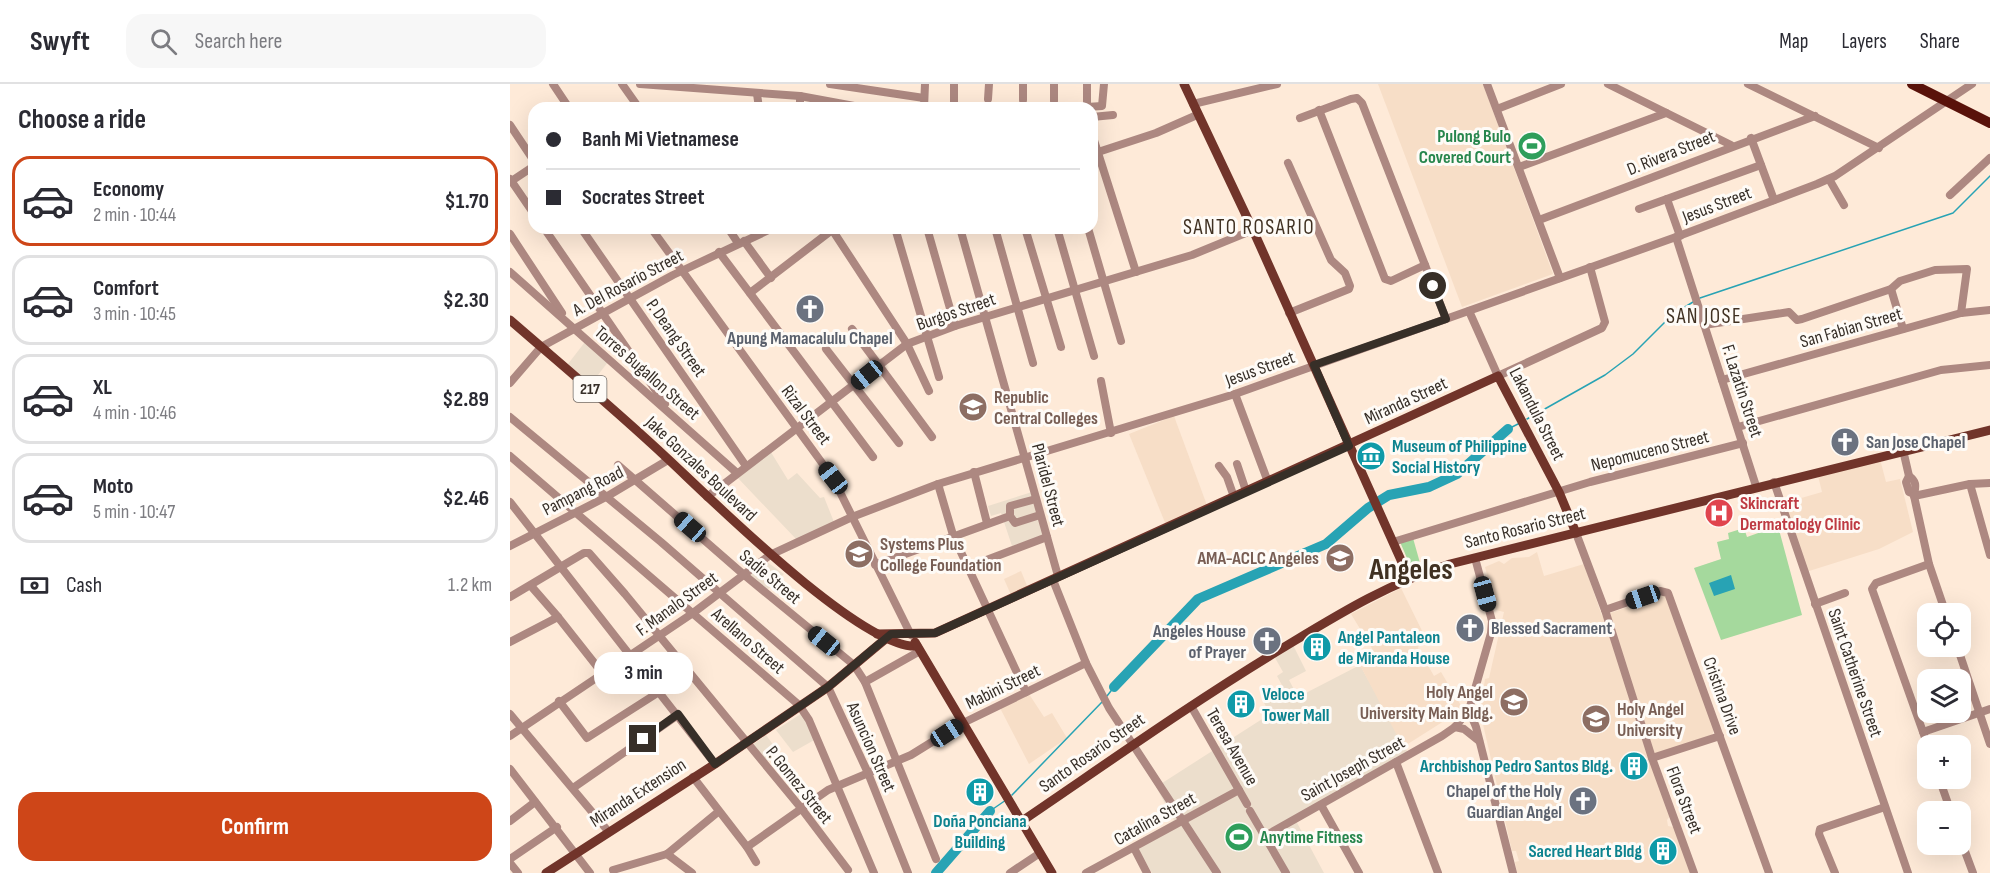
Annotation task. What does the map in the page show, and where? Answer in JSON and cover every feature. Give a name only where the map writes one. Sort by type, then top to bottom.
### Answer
[{"type":"highway","points":[[1912,84],[1990,123]]},
{"type":"main road","points":[[1184,84],[1253,230],[1408,578]]},
{"type":"main road","name":"Jake Gonzales Boulevard","points":[[510,320],[668,460],[770,555],[877,634],[889,636],[919,649]]},
{"type":"main road","name":"Lakandula Street","points":[[1498,376],[1559,492],[1576,533]]},
{"type":"main road","name":"Miranda Street","points":[[919,649],[935,633],[1349,446],[1498,376]]},
{"type":"main road","name":"Santo Rosario Street","points":[[1022,821],[1191,706],[1363,599],[1408,578],[1475,558],[1756,486],[1990,430]]},
{"type":"main road","name":"Miranda Street","points":[[911,634],[935,633]]},
{"type":"main road","name":"Jake Gonzales Boulevard","points":[[889,636],[911,634]]},
{"type":"main road","name":"Rizal Street","points":[[911,634],[961,724],[1052,873]]},
{"type":"main road","name":"Miranda Extension","points":[[546,873],[715,764],[828,687],[889,636]]},
{"type":"street","points":[[553,84],[565,102]]},
{"type":"street","points":[[622,84],[635,102]]},
{"type":"street","points":[[640,84],[800,96],[821,102]]},
{"type":"street","points":[[830,84],[860,86],[924,98]]},
{"type":"street","points":[[893,84],[893,94]]},
{"type":"street","points":[[924,102],[925,84]]},
{"type":"street","points":[[954,84],[954,102]]},
{"type":"street","points":[[988,99],[989,84]]},
{"type":"street","points":[[1023,84],[1023,100]]},
{"type":"street","points":[[1054,84],[1054,101]]},
{"type":"street","points":[[1087,84],[1087,102]]},
{"type":"street","points":[[1098,106],[1102,106],[1104,84]]},
{"type":"street","points":[[1193,104],[1277,84]]},
{"type":"street","points":[[1487,84],[1560,278]]},
{"type":"street","points":[[1497,109],[1561,84]]},
{"type":"street","points":[[1608,84],[1731,145]]},
{"type":"street","points":[[1748,84],[1879,148]]},
{"type":"street","name":"Jesus Street","points":[[770,555],[852,517],[938,484],[1235,394],[1678,237],[1829,179],[1879,148],[1972,84]]},
{"type":"street","points":[[757,94],[758,102]]},
{"type":"street","points":[[800,96],[800,102]]},
{"type":"street","points":[[1300,118],[1354,98],[1362,104],[1446,319]]},
{"type":"street","points":[[1319,110],[1386,279],[1391,281],[1425,265]]},
{"type":"street","points":[[1519,167],[1666,113]]},
{"type":"street","points":[[1098,116],[1113,115]]},
{"type":"street","points":[[1098,153],[1156,133],[1197,115]]},
{"type":"street","name":"D. Rivera Street","points":[[1539,220],[1731,145],[1815,116]]},
{"type":"street","points":[[510,125],[528,152]]},
{"type":"street","points":[[1751,138],[1774,200]]},
{"type":"street","points":[[1950,195],[1990,158]]},
{"type":"street","points":[[1098,163],[1136,272]]},
{"type":"street","points":[[1288,163],[1331,260],[1345,273],[1350,286],[1349,289],[1289,313]]},
{"type":"street","points":[[1639,209],[1761,165]]},
{"type":"street","points":[[528,170],[510,181],[528,206]]},
{"type":"street","points":[[1829,179],[1845,205]]},
{"type":"street","name":"F. Lazatin Street","points":[[1667,199],[1700,313],[1756,486]]},
{"type":"street","name":"Burgos Street","points":[[707,497],[907,345],[955,326],[1192,255],[1253,230]]},
{"type":"street","points":[[510,234],[571,325]]},
{"type":"street","points":[[548,234],[669,411]]},
{"type":"street","name":"P. Deang Street","points":[[585,234],[746,466]]},
{"type":"street","name":"Rizal Street","points":[[655,234],[794,429],[833,478],[911,634]]},
{"type":"street","points":[[734,234],[771,278]]},
{"type":"street","name":"A. Del Rosario Street","points":[[512,378],[541,347],[571,325],[603,313],[681,271],[758,234]]},
{"type":"street","points":[[750,293],[825,234]]},
{"type":"street","points":[[834,234],[907,345],[929,391]]},
{"type":"street","points":[[897,234],[939,377]]},
{"type":"street","points":[[929,234],[955,326]]},
{"type":"street","name":"Plaridel Street","points":[[962,234],[1026,458],[1056,578],[1086,663],[1102,696],[1132,745],[1217,873]]},
{"type":"street","points":[[996,234],[1033,363]]},
{"type":"street","points":[[1027,234],[1060,347]]},
{"type":"street","points":[[1059,234],[1095,356]]},
{"type":"street","points":[[1090,234],[1121,341]]},
{"type":"street","points":[[719,252],[873,457]]},
{"type":"street","points":[[1498,376],[1604,325],[1590,267]]},
{"type":"street","points":[[1704,325],[1790,312],[1797,320],[1802,319],[1891,290],[1900,281],[1935,270],[1967,269],[1961,313]]},
{"type":"street","name":"Torres Bugallon Street","points":[[510,272],[737,473]]},
{"type":"street","points":[[1891,290],[1903,329]]},
{"type":"street","name":"San Fabian Street","points":[[1722,380],[1961,313],[1990,310]]},
{"type":"street","name":"Lakandula Street","points":[[1469,311],[1498,376]]},
{"type":"street","points":[[852,329],[932,437]]},
{"type":"street","points":[[826,349],[899,443]]},
{"type":"street","points":[[1738,427],[1941,370],[1990,365]]},
{"type":"street","points":[[1101,381],[1112,433]]},
{"type":"street","points":[[1235,394],[1268,482]]},
{"type":"street","name":"Asuncion Street","points":[[510,417],[719,592],[828,687],[868,773],[908,873]]},
{"type":"street","name":"Nepomuceno Street","points":[[1393,542],[1559,492],[1743,443]]},
{"type":"street","points":[[1903,450],[1909,476],[1914,479],[1916,485],[1914,495],[1929,564],[1942,603]]},
{"type":"street","name":"Arellano Street","points":[[510,456],[799,705],[805,713],[874,873]]},
{"type":"street","name":"Pampang Road","points":[[510,546],[534,531],[606,497],[668,460]]},
{"type":"street","points":[[1237,464],[1246,491]]},
{"type":"street","name":"Sadie Street","points":[[618,465],[743,574],[854,665],[865,682],[936,858]]},
{"type":"street","points":[[1219,466],[1227,477],[1234,497]]},
{"type":"street","points":[[974,472],[987,523]]},
{"type":"street","name":"Saint Catherine Street","points":[[1774,482],[1908,873]]},
{"type":"street","points":[[1914,495],[1970,484],[1990,483]]},
{"type":"street","points":[[938,484],[954,535],[1026,692]]},
{"type":"street","points":[[1970,484],[1988,537],[1990,555]]},
{"type":"street","points":[[1036,499],[1010,506],[1010,516],[1015,523],[1040,515]]},
{"type":"street","points":[[510,502],[715,764]]},
{"type":"street","points":[[875,565],[1010,516]]},
{"type":"street","name":"Flora Street","points":[[1576,533],[1605,609],[1652,758],[1694,873]]},
{"type":"street","points":[[968,567],[1047,537]]},
{"type":"street","name":"P. Gomez Street","points":[[561,568],[584,553],[589,553],[801,808],[848,870]]},
{"type":"street","name":"F. Manalo Street","points":[[510,736],[693,613],[770,555]]},
{"type":"street","name":"Saint Joseph Street","points":[[1265,836],[1455,727],[1469,710],[1492,621],[1475,558]]},
{"type":"street","points":[[1924,735],[1872,590],[1876,583],[1929,564]]},
{"type":"street","points":[[510,597],[561,568]]},
{"type":"street","points":[[531,586],[603,674]]},
{"type":"street","name":"Cristina Drive","points":[[1605,609],[1660,591],[1668,592],[1769,873]]},
{"type":"street","points":[[1815,604],[1845,593]]},
{"type":"street","points":[[510,642],[558,617]]},
{"type":"street","points":[[865,682],[919,649]]},
{"type":"street","points":[[1961,657],[1990,744]]},
{"type":"street","name":"Mabini Street","points":[[747,847],[801,808],[838,787],[897,762],[961,724],[1086,663]]},
{"type":"street","points":[[560,701],[587,738],[659,692]]},
{"type":"street","name":"Teresa Avenue","points":[[1191,706],[1286,873]]},
{"type":"street","points":[[1923,732],[1990,709]]},
{"type":"street","points":[[1469,710],[1513,873]]},
{"type":"street","points":[[510,714],[608,831]]},
{"type":"street","points":[[573,788],[678,714]]},
{"type":"street","points":[[1455,727],[1464,729],[1479,741]]},
{"type":"street","points":[[1652,758],[1720,736]]},
{"type":"street","points":[[1396,762],[1438,873]]},
{"type":"street","points":[[512,775],[557,827],[590,873]]},
{"type":"street","points":[[693,777],[756,862]]},
{"type":"street","name":"Catalina Street","points":[[1086,873],[1239,790]]},
{"type":"street","points":[[510,821],[535,802]]},
{"type":"street","points":[[1321,805],[1359,873]]},
{"type":"street","points":[[1835,873],[1819,834],[1820,829],[1885,807]]},
{"type":"street","points":[[613,870],[667,854],[718,812]]},
{"type":"street","points":[[518,873],[510,861],[557,827]]},
{"type":"street","points":[[1134,848],[1147,873]]},
{"type":"street","points":[[1010,873],[1040,853]]},
{"type":"street","points":[[667,854],[692,873]]},
{"type":"street","points":[[1966,855],[1973,873]]},
{"type":"street","points":[[642,862],[642,873]]},
{"type":"shaded area","points":[[1378,84],[1483,84],[1553,274],[1462,307]]},
{"type":"shaded area","points":[[585,342],[608,362],[591,384],[568,364]]},
{"type":"shaded area","points":[[1174,416],[1208,508],[1166,525],[1129,434]]},
{"type":"shaded area","points":[[769,449],[788,480],[797,473],[820,498],[824,497],[834,522],[797,540],[736,476]]},
{"type":"shaded area","points":[[1880,459],[1886,482],[1900,479],[1913,532],[1879,549],[1806,572],[1784,503],[1822,492],[1818,476]]},
{"type":"shaded area","points":[[1032,492],[1045,535],[1012,546],[1001,513],[991,516],[988,506]]},
{"type":"shaded area","name":"AMA-ACLC Angeles","points":[[1341,544],[1352,564],[1339,571],[1328,552]]},
{"type":"shaded area","name":"Holy Angel University","points":[[1537,552],[1544,576],[1584,564],[1602,616],[1665,594],[1714,730],[1712,735],[1648,756],[1670,816],[1667,820],[1668,826],[1674,827],[1691,873],[1517,873],[1515,862],[1519,861],[1516,851],[1512,851],[1480,711],[1485,679],[1489,678],[1504,612],[1496,610],[1485,567],[1499,561],[1504,564],[1512,558],[1529,557]]},
{"type":"shaded area","points":[[767,562],[784,574],[766,591],[747,576]]},
{"type":"shaded area","points":[[1021,571],[1028,588],[1011,595],[1004,579]]},
{"type":"shaded area","points":[[1401,588],[1426,639],[1420,642],[1418,648],[1434,676],[1441,672],[1463,709],[1403,747],[1360,665],[1376,655],[1351,614]]},
{"type":"shaded area","points":[[1293,645],[1306,671],[1289,680],[1298,697],[1360,665],[1408,753],[1295,819],[1324,873],[1152,873],[1135,844],[1174,820],[1156,787],[1270,714],[1262,699],[1283,687],[1277,676],[1283,672],[1274,656]]},
{"type":"shaded area","points":[[1029,694],[1044,717],[1052,713],[1067,738],[1029,764],[1000,708]]},
{"type":"shaded area","points":[[804,712],[816,739],[793,752],[776,730]]},
{"type":"shaded area","points":[[766,735],[779,753],[765,763],[751,746]]},
{"type":"green space","points":[[1778,526],[1802,615],[1721,640],[1694,568],[1721,559],[1717,542],[1729,539],[1728,533],[1744,528],[1747,537]]},
{"type":"green space","points":[[1413,538],[1420,563],[1410,565],[1400,542]]},
{"type":"water","points":[[1731,575],[1735,589],[1714,596],[1709,583]]},
{"type":"waterway","points":[[1700,298],[1953,213],[1990,176]]},
{"type":"waterway","points":[[1527,419],[1605,375],[1633,354],[1672,315],[1693,302]]},
{"type":"waterway","points":[[1508,429],[1520,423]]},
{"type":"waterway","points":[[1114,687],[1198,599],[1326,544],[1368,508],[1389,495],[1429,487],[1457,474],[1508,429]]},
{"type":"waterway","points":[[1107,696],[1114,687]]},
{"type":"waterway","points":[[1012,795],[1102,702]]},
{"type":"waterway","points":[[990,811],[1006,800]]},
{"type":"waterway","points":[[936,873],[990,811]]},
{"type":"place","name":"Pulong Bulo Covered Court","points":[[1532,146]]},
{"type":"place","name":"Apung Mamacalulu Chapel","points":[[810,309]]},
{"type":"place","name":"Republic Central Colleges","points":[[973,407]]},
{"type":"place","name":"San Jose Chapel","points":[[1845,442]]},
{"type":"place","name":"Museum of Philippine Social History","points":[[1371,456]]},
{"type":"place","name":"Skincraft Dermatology Clinic","points":[[1719,513]]},
{"type":"place","name":"Systems Plus College Foundation","points":[[859,554]]},
{"type":"place","name":"AMA-ACLC Angeles","points":[[1340,558]]},
{"type":"place","name":"Blessed Sacrament","points":[[1470,628]]},
{"type":"place","name":"Angeles House of Prayer","points":[[1267,641]]},
{"type":"place","name":"Angel Pantaleon de Miranda House","points":[[1317,647]]},
{"type":"place","name":"Holy Angel University Main Bldg.","points":[[1514,702]]},
{"type":"place","name":"Veloce Tower Mall","points":[[1241,704]]},
{"type":"place","name":"Holy Angel University","points":[[1596,719]]},
{"type":"place","name":"Archbishop Pedro Santos Bldg.","points":[[1634,766]]},
{"type":"place","name":"Doña Ponciana Building","points":[[980,792]]},
{"type":"place","name":"Chapel of the Holy Guardian Angel","points":[[1583,801]]},
{"type":"place","name":"Anytime Fitness","points":[[1239,837]]},
{"type":"place","name":"Sacred Heart Bldg","points":[[1663,851]]},
{"type":"district","name":"SANTO ROSARIO","points":[[1249,227]]},
{"type":"district","name":"SAN JOSE","points":[[1704,316]]},
{"type":"district","name":"Angeles","points":[[1411,570]]},
{"type":"route","points":[[643,739],[678,714],[715,764],[828,687],[891,634],[935,633],[1349,446],[1314,365],[1446,319],[1433,286]]}]
